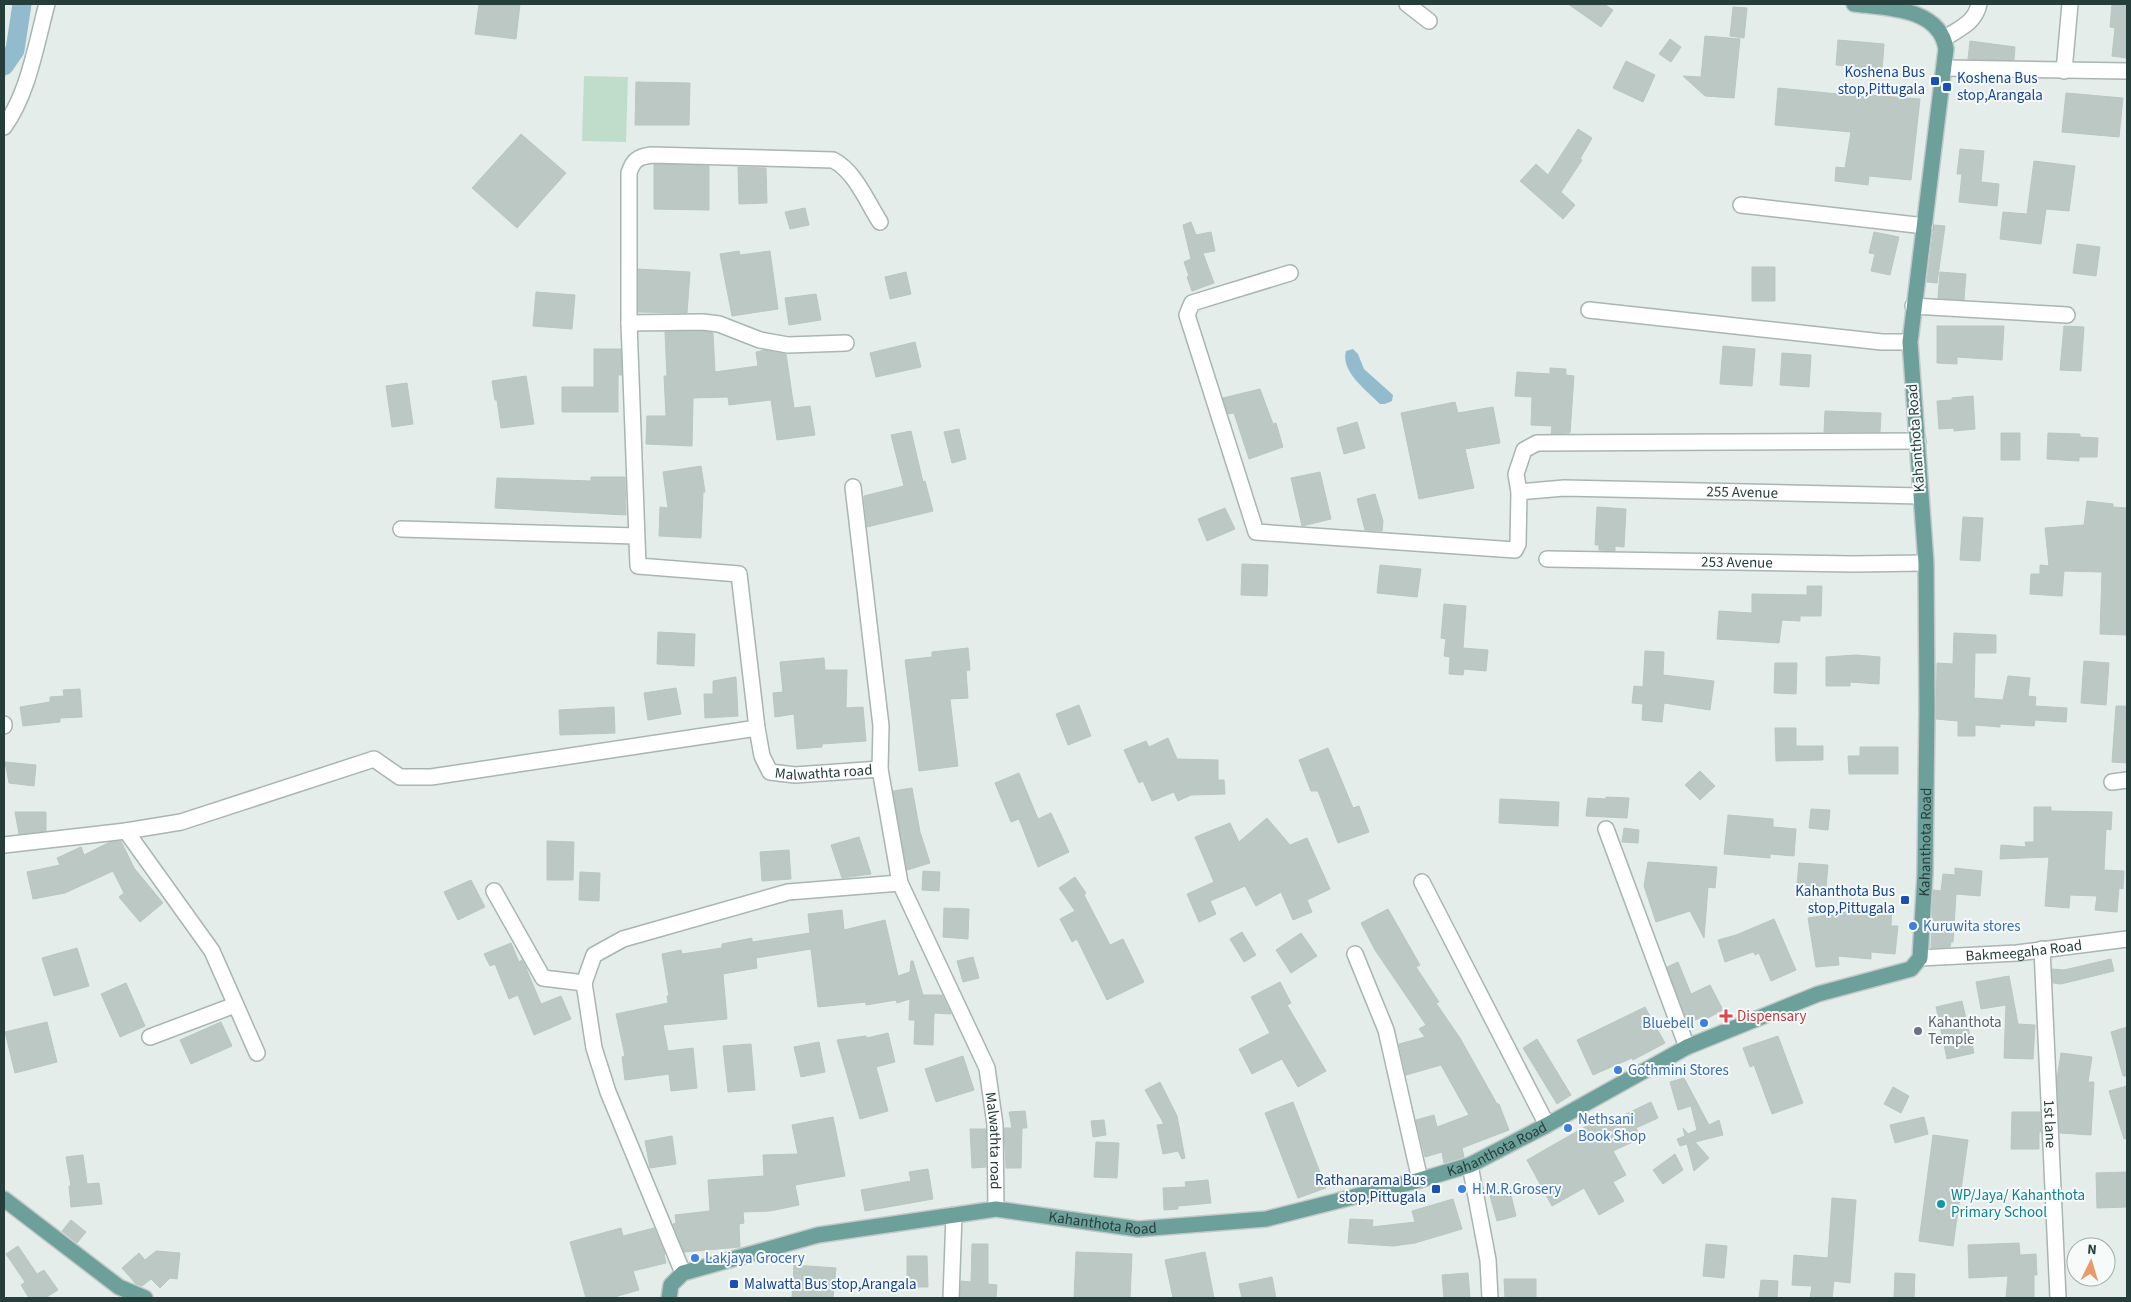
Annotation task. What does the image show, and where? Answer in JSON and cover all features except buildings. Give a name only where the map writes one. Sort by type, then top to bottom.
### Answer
[{"type":"main road","points":[[1854,4],[1901,10],[1929,20],[1945,38]]},
{"type":"main road","name":"Kahanthota Road","points":[[683,1273],[818,1235],[996,1209],[1138,1229],[1266,1219],[1420,1180],[1470,1164],[1547,1125],[1686,1047],[1818,994],[1910,969],[1920,958],[1925,874],[1926,563],[1920,496],[1918,441],[1914,419],[1910,342],[1945,68],[1945,38]]},
{"type":"main road","points":[[4,1199],[119,1287],[146,1298]]},
{"type":"main road","points":[[669,1298],[671,1285],[683,1273]]},
{"type":"street","points":[[4,127],[11,116],[26,80],[47,4]]},
{"type":"street","points":[[1407,4],[1429,21]]},
{"type":"street","points":[[1945,38],[1969,23],[1977,14],[1979,4]]},
{"type":"street","points":[[2064,71],[2070,4]]},
{"type":"street","points":[[1945,68],[2127,71]]},
{"type":"street","points":[[4,845],[126,831],[181,822],[374,759],[400,777],[431,777],[757,728],[739,574],[638,566],[629,323],[629,173],[632,164],[639,157],[652,155],[833,160],[842,164],[849,173],[880,222]]},
{"type":"street","points":[[1741,205],[1924,226]]},
{"type":"street","points":[[1290,273],[1192,303],[1187,315],[1256,532],[1516,550],[1518,544],[1519,492],[1516,474],[1524,450],[1537,443],[1918,441]]},
{"type":"street","points":[[1914,306],[2067,315]]},
{"type":"street","points":[[1589,310],[1882,342],[1910,342]]},
{"type":"street","points":[[629,323],[703,322],[719,324],[760,340],[788,345],[846,343]]},
{"type":"street","points":[[853,487],[882,726],[880,768]]},
{"type":"street","name":"255 Avenue","points":[[1519,492],[1564,488],[1920,496]]},
{"type":"street","points":[[401,529],[636,536]]},
{"type":"street","name":"253 Avenue","points":[[1548,560],[1853,564],[1926,563]]},
{"type":"street","name":"Malwathta road","points":[[757,728],[762,756],[770,772],[795,775],[880,768],[900,883],[987,1068],[995,1125],[996,1209]]},
{"type":"street","points":[[2112,782],[2127,780]]},
{"type":"street","points":[[1606,830],[1686,1047]]},
{"type":"street","points":[[126,831],[212,951],[257,1053]]},
{"type":"street","points":[[1422,882],[1547,1125]]},
{"type":"street","points":[[683,1273],[608,1092],[594,1048],[584,983],[594,954],[623,939],[788,892],[900,883]]},
{"type":"street","points":[[494,890],[543,978],[584,983]]},
{"type":"street","name":"Bakmeegaha Road","points":[[1920,958],[2017,953],[2127,938]]},
{"type":"street","name":"1st lane","points":[[2042,949],[2058,1298]]},
{"type":"street","points":[[1355,954],[1386,1030],[1420,1180]]},
{"type":"street","points":[[150,1037],[235,1005]]},
{"type":"street","points":[[1470,1164],[1488,1260],[1490,1298]]},
{"type":"street","points":[[951,1298],[954,1215]]},
{"type":"green space","points":[[584,76],[628,77],[626,142],[582,141]]},
{"type":"water","points":[[1353,349],[1358,354],[1364,369],[1393,395],[1392,401],[1380,404],[1356,380],[1347,366],[1345,358],[1346,351]]},
{"type":"waterway","points":[[4,66],[15,50],[22,4]]},
{"type":"place","name":"Koshena Bus stop,Pittugala","points":[[1935,81]]},
{"type":"place","name":"Koshena Bus stop,Arangala","points":[[1947,87]]},
{"type":"place","name":"Kahanthota Bus stop,Pittugala","points":[[1905,900]]},
{"type":"place","name":"Kuruwita stores","points":[[1913,926]]},
{"type":"place","name":"Dispensary","points":[[1726,1016]]},
{"type":"place","name":"Bluebell","points":[[1704,1023]]},
{"type":"place","name":"Kahanthota Temple","points":[[1918,1031]]},
{"type":"place","name":"Gothmini Stores","points":[[1618,1070]]},
{"type":"place","name":"Nethsani Book Shop","points":[[1568,1128]]},
{"type":"place","name":"Rathanarama Bus stop,Pittugala","points":[[1436,1189]]},
{"type":"place","name":"H.M.R.Grosery","points":[[1462,1189]]},
{"type":"place","name":"WP/Jaya/ Kahanthota Primary School","points":[[1941,1204]]},
{"type":"place","name":"Lakjaya Grocery","points":[[695,1258]]},
{"type":"place","name":"Malwatta Bus stop,Arangala","points":[[734,1284]]}]
